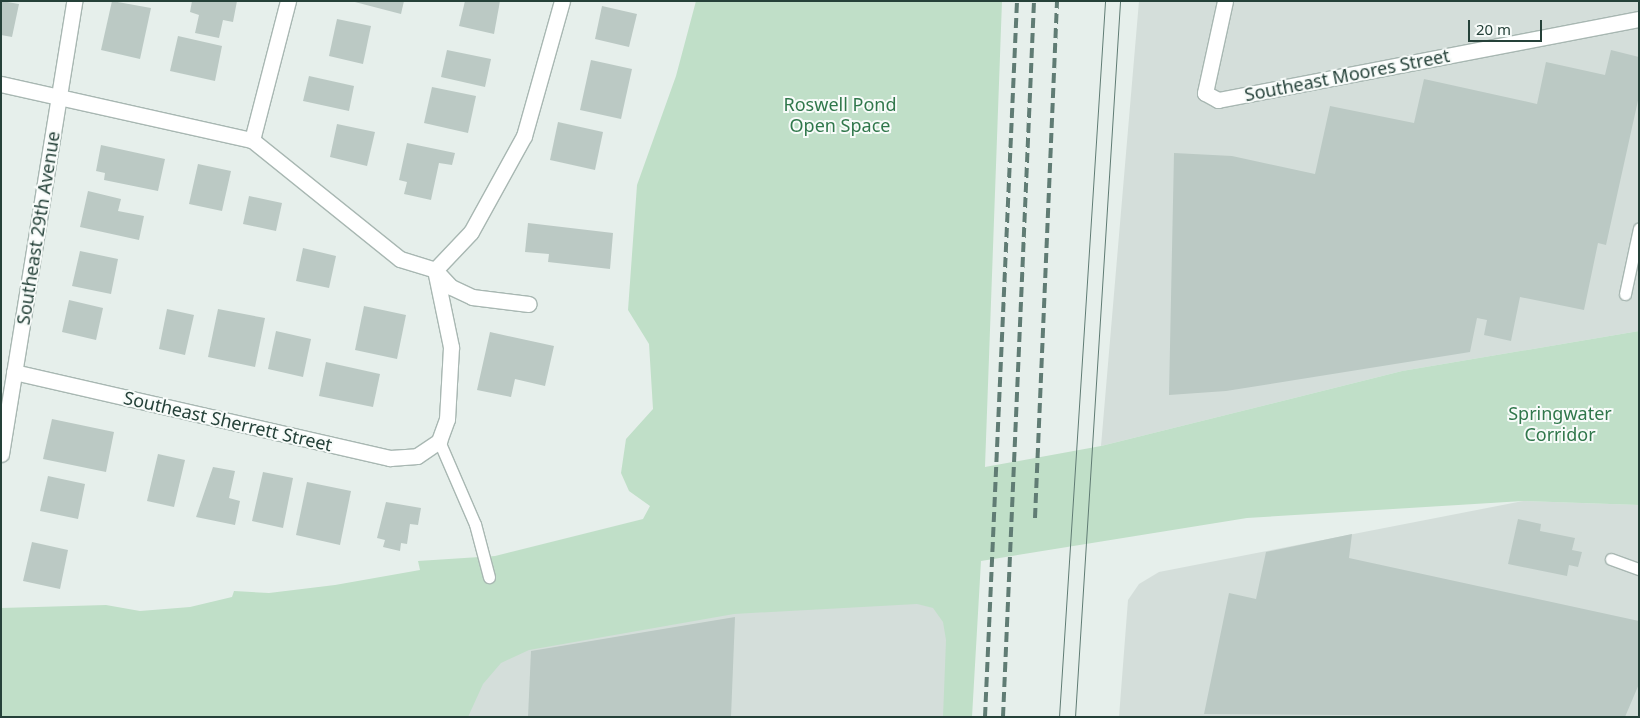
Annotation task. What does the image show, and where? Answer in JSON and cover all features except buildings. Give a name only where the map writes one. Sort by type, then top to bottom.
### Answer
[{"type":"street","name":"Southeast 29th Avenue","points":[[1,454],[74,1]]},
{"type":"street","points":[[252,140],[288,1]]},
{"type":"street","points":[[435,270],[471,232],[524,136],[562,1]]},
{"type":"street","name":"Southeast Moores Street","points":[[1225,1],[1205,92],[1218,100],[1639,19]]},
{"type":"street","points":[[1,84],[252,140],[382,248],[435,270],[461,293],[529,304]]},
{"type":"street","points":[[435,270],[450,347],[447,419],[439,441]]},
{"type":"street","name":"Southeast Sherrett Street","points":[[14,372],[390,458],[417,456],[439,441]]},
{"type":"lane","points":[[1625,294],[1639,228]]},
{"type":"lane","points":[[439,441],[475,524],[489,577]]},
{"type":"lane","points":[[1611,559],[1639,569]]},
{"type":"shaded area","points":[[1139,1],[1639,1],[1639,331],[1402,371],[1101,446]]},
{"type":"shaded area","points":[[1523,501],[1639,505],[1639,717],[1119,717],[1128,600],[1139,584],[1159,572]]},
{"type":"shaded area","points":[[958,565],[950,717],[416,717],[417,655]]},
{"type":"green space","points":[[696,1],[1002,1],[985,467],[1101,446],[1402,371],[1639,331],[1639,505],[1523,501],[1247,518],[981,561],[972,717],[943,717],[946,640],[943,622],[933,608],[917,604],[734,614],[529,650],[501,663],[483,684],[468,717],[1,717],[1,608],[106,605],[140,611],[190,607],[232,597],[234,591],[269,593],[335,585],[420,570],[418,561],[495,556],[643,519],[650,506],[629,491],[621,473],[626,439],[653,409],[649,344],[628,310],[637,185],[676,76]]},
{"type":"tram line","points":[[1059,717],[1105,1]]},
{"type":"tram line","points":[[1075,717],[1120,1]]},
{"type":"railway","points":[[985,717],[1017,1]]},
{"type":"railway","points":[[1003,717],[1034,1]]},
{"type":"railway","points":[[1035,518],[1057,1]]},
{"type":"park label","name":"Roswell Pond Open Space","points":[[840,115]]},
{"type":"park label","name":"Springwater Corridor","points":[[1560,424]]}]
